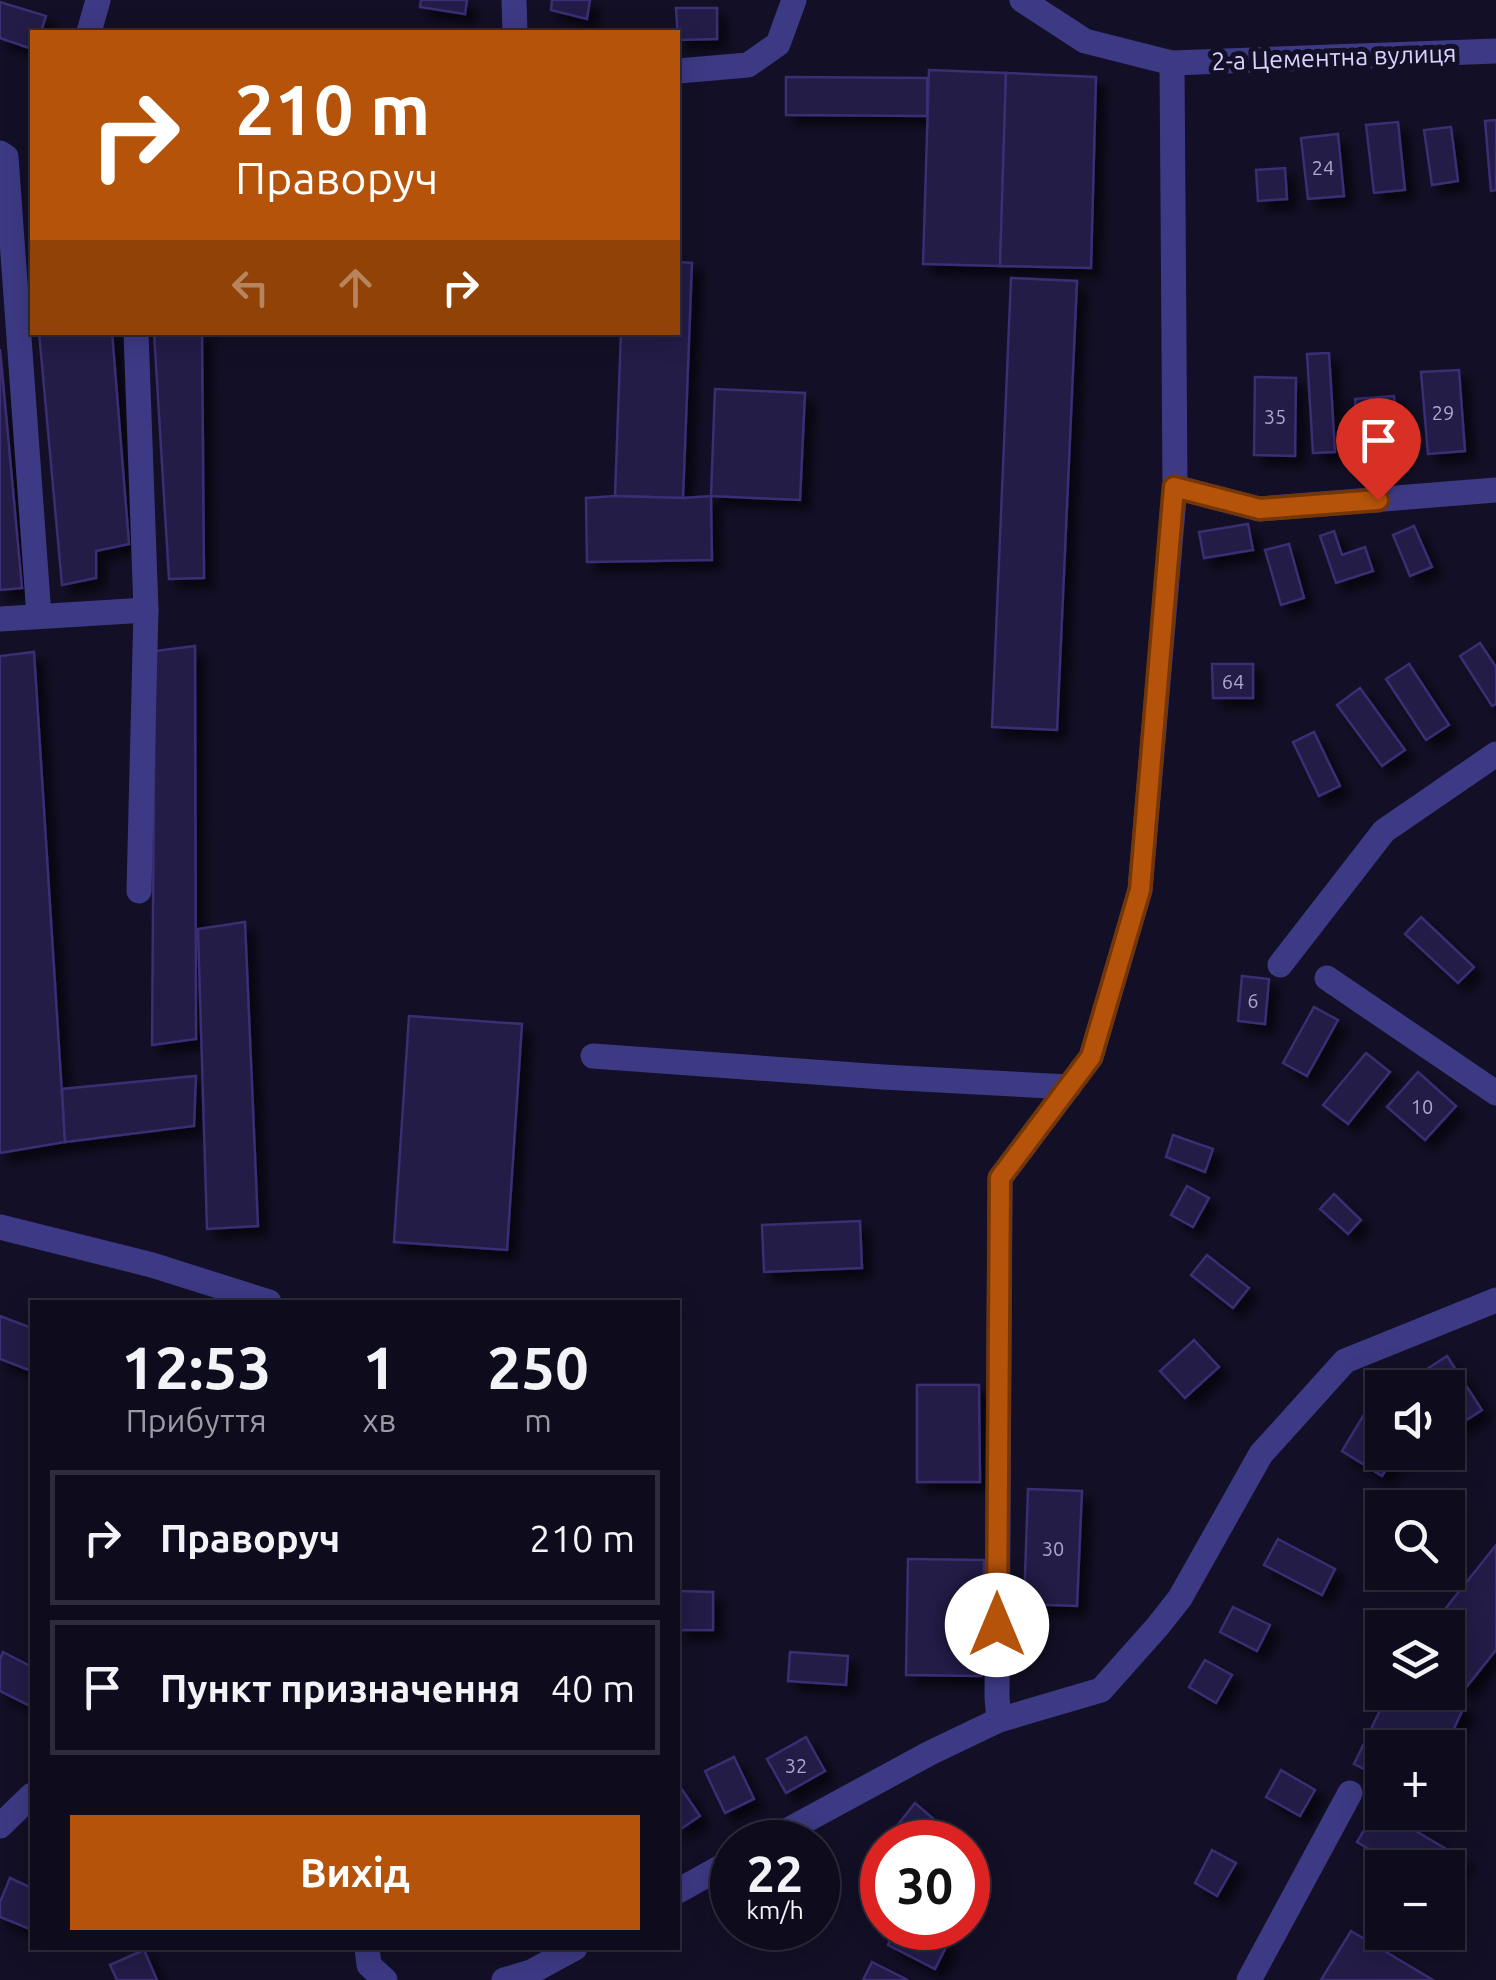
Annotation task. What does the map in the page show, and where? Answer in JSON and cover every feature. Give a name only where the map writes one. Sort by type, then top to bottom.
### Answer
[{"type":"street","points":[[90,30],[98,0]]},
{"type":"street","points":[[514,0],[515,30]]},
{"type":"street","points":[[680,71],[748,65],[778,44],[794,0]]},
{"type":"street","name":"2-а Цементна вулиця","points":[[1022,0],[1085,42],[1172,63],[1496,50]]},
{"type":"street","points":[[999,1720],[1000,1178],[1091,1057],[1140,890],[1174,487],[1172,63]]},
{"type":"street","points":[[0,154],[6,158],[39,616]]},
{"type":"street","points":[[136,335],[146,610],[139,892]]},
{"type":"street","points":[[1174,487],[1260,509],[1496,490]]},
{"type":"street","points":[[0,619],[146,610]]},
{"type":"street","points":[[1280,965],[1384,831],[1496,754]]},
{"type":"street","points":[[1326,978],[1496,1093]]},
{"type":"street","points":[[592,1056],[1068,1087]]},
{"type":"street","points":[[0,1227],[152,1265],[263,1300]]},
{"type":"street","points":[[807,1820],[999,1720],[1101,1690],[1180,1598],[1261,1454],[1346,1360],[1496,1300]]},
{"type":"street","points":[[1249,1980],[1350,1794]]},
{"type":"street","points":[[0,1826],[30,1797]]},
{"type":"street","points":[[680,1890],[710,1873]]},
{"type":"street","points":[[367,1950],[369,1965],[385,1980]]},
{"type":"street","points":[[504,1980],[531,1972],[571,1950]]},
{"type":"street","points":[[350,1980],[357,1976],[368,1980]]},
{"type":"building","points":[[421,0],[467,0],[465,14],[420,7]]},
{"type":"building","points":[[552,0],[590,0],[587,19],[551,10]]},
{"type":"building","points":[[0,2],[46,16],[42,30],[30,30],[30,48],[0,38]]},
{"type":"building","points":[[676,8],[717,8],[717,39],[680,40]]},
{"type":"building","points":[[929,70],[1006,73],[1000,266],[923,264]]},
{"type":"building","points":[[1006,73],[1096,77],[1091,268],[1000,266]]},
{"type":"building","points":[[786,77],[927,78],[927,116],[786,115]]},
{"type":"building","points":[[1496,120],[1496,190],[1491,191],[1485,121]]},
{"type":"building","points":[[1398,122],[1405,190],[1374,193],[1366,125]]},
{"type":"building","points":[[1451,127],[1458,181],[1432,185],[1424,130]]},
{"type":"building","points":[[1338,134],[1344,196],[1308,199],[1301,138]]},
{"type":"building","points":[[1285,168],[1287,199],[1258,201],[1256,170]]},
{"type":"building","points":[[680,262],[692,263],[683,498],[615,496],[621,335],[680,335]]},
{"type":"building","points":[[1011,278],[1077,281],[1057,730],[992,727]]},
{"type":"building","points":[[39,335],[112,335],[129,544],[96,551],[96,578],[62,585]]},
{"type":"building","points":[[154,335],[202,335],[204,578],[169,579]]},
{"type":"building","points":[[0,349],[22,588],[0,590]]},
{"type":"building","points":[[1329,353],[1335,452],[1313,453],[1307,354]]},
{"type":"building","points":[[1459,370],[1465,451],[1428,454],[1421,372]]},
{"type":"building","points":[[1255,377],[1296,378],[1295,456],[1254,455]]},
{"type":"building","points":[[715,389],[805,393],[800,500],[711,496]]},
{"type":"building","points":[[1394,396],[1398,454],[1359,457],[1355,399]]},
{"type":"building","points":[[711,496],[712,560],[587,562],[586,498]]},
{"type":"building","points":[[1248,524],[1253,550],[1204,558],[1199,532]]},
{"type":"building","points":[[1414,526],[1432,567],[1410,576],[1393,535]]},
{"type":"building","points":[[1334,531],[1342,555],[1365,547],[1373,571],[1336,583],[1320,536]]},
{"type":"building","points":[[1289,544],[1304,598],[1281,605],[1265,550]]},
{"type":"building","points":[[1480,643],[1496,667],[1496,704],[1492,706],[1460,656]]},
{"type":"building","points":[[195,646],[196,1039],[152,1045],[155,651]]},
{"type":"building","points":[[34,652],[65,1142],[0,1153],[0,656]]},
{"type":"building","points":[[1212,664],[1253,664],[1253,698],[1213,698]]},
{"type":"building","points":[[1409,664],[1449,725],[1426,740],[1386,679]]},
{"type":"building","points":[[1360,688],[1405,750],[1382,766],[1337,705]]},
{"type":"building","points":[[1314,732],[1340,786],[1319,796],[1293,742]]},
{"type":"building","points":[[1421,917],[1474,967],[1458,983],[1405,934]]},
{"type":"building","points":[[245,922],[258,1226],[207,1229],[198,929]]},
{"type":"building","points":[[1242,976],[1269,979],[1265,1024],[1238,1021]]},
{"type":"building","points":[[1314,1007],[1338,1020],[1307,1076],[1283,1063]]},
{"type":"building","points":[[409,1016],[522,1024],[507,1250],[394,1242]]},
{"type":"building","points":[[1366,1053],[1390,1072],[1348,1124],[1323,1105]]},
{"type":"building","points":[[1418,1072],[1456,1106],[1425,1140],[1387,1107]]},
{"type":"building","points":[[196,1076],[194,1126],[65,1142],[62,1089]]},
{"type":"building","points":[[1173,1135],[1213,1149],[1205,1172],[1166,1157]]},
{"type":"building","points":[[1187,1186],[1209,1198],[1193,1227],[1171,1215]]},
{"type":"building","points":[[1334,1194],[1361,1220],[1348,1234],[1320,1209]]},
{"type":"building","points":[[860,1221],[862,1268],[764,1272],[762,1225]]},
{"type":"building","points":[[1207,1255],[1249,1288],[1233,1308],[1191,1275]]},
{"type":"building","points":[[0,1316],[30,1327],[29,1370],[0,1359]]},
{"type":"building","points":[[1194,1340],[1219,1367],[1185,1398],[1160,1371]]},
{"type":"building","points":[[1447,1356],[1456,1370],[1426,1370]]},
{"type":"building","points":[[1465,1384],[1482,1410],[1465,1421]]},
{"type":"building","points":[[917,1385],[979,1385],[980,1482],[917,1482]]},
{"type":"building","points":[[1363,1416],[1365,1417],[1365,1465],[1342,1451]]},
{"type":"building","points":[[1028,1489],[1082,1491],[1077,1606],[1024,1604]]},
{"type":"building","points":[[1278,1539],[1335,1569],[1322,1595],[1264,1565]]},
{"type":"building","points":[[1496,1545],[1496,1650],[1465,1689],[1465,1610],[1444,1610],[1460,1590],[1465,1590],[1465,1584]]},
{"type":"building","points":[[908,1559],[984,1560],[981,1676],[906,1675]]},
{"type":"building","points":[[680,1591],[713,1592],[713,1630],[680,1630]]},
{"type":"building","points":[[1233,1607],[1270,1625],[1257,1651],[1220,1632]]},
{"type":"building","points":[[3,1652],[30,1666],[30,1706],[0,1691]]},
{"type":"building","points":[[790,1652],[848,1656],[846,1685],[788,1681]]},
{"type":"building","points":[[1205,1660],[1232,1675],[1216,1703],[1189,1687]]},
{"type":"building","points":[[1380,1710],[1463,1710],[1453,1730],[1371,1730]]},
{"type":"building","points":[[806,1737],[825,1771],[786,1793],[767,1759]]},
{"type":"building","points":[[1365,1741],[1365,1770],[1354,1764]]},
{"type":"building","points":[[734,1757],[754,1799],[725,1813],[705,1771]]},
{"type":"building","points":[[1281,1770],[1315,1790],[1300,1816],[1266,1797]]},
{"type":"building","points":[[680,1789],[700,1816],[680,1830]]},
{"type":"building","points":[[915,1803],[935,1820],[902,1820]]},
{"type":"building","points":[[1365,1828],[1414,1830],[1448,1850],[1370,1850],[1357,1842]]},
{"type":"building","points":[[1212,1850],[1236,1863],[1217,1896],[1195,1883]]},
{"type":"building","points":[[10,1878],[30,1887],[30,1929],[0,1917],[0,1902]]},
{"type":"building","points":[[1351,1931],[1365,1939],[1365,1950],[1383,1950],[1433,1980],[1321,1980]]},
{"type":"building","points":[[144,1950],[157,1980],[117,1980],[110,1965]]},
{"type":"building","points":[[898,1950],[944,1950],[935,1969]]},
{"type":"building","points":[[872,1962],[908,1980],[863,1980]]},
{"type":"route","points":[[997,1625],[1000,1178],[1091,1057],[1140,890],[1174,487],[1260,509],[1378,500]]}]
